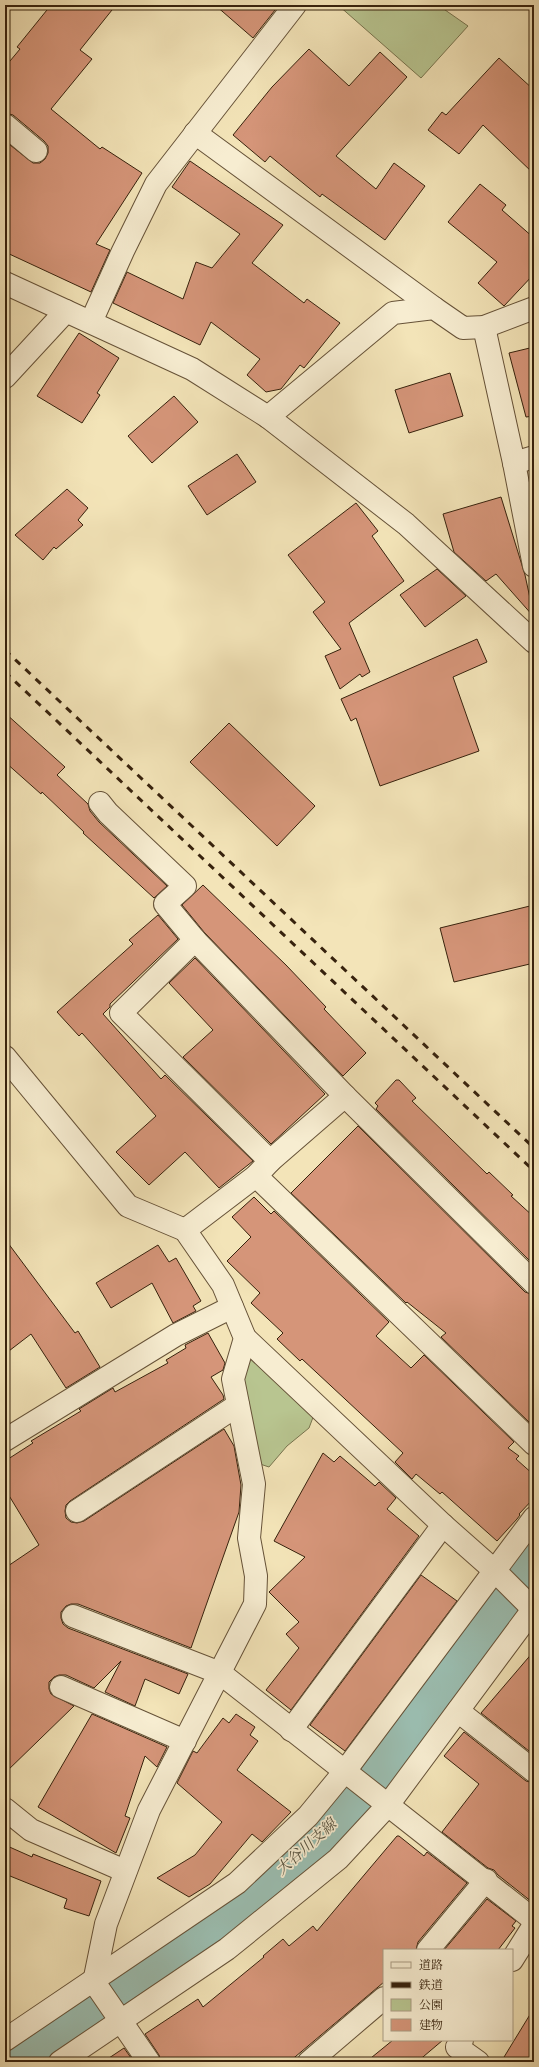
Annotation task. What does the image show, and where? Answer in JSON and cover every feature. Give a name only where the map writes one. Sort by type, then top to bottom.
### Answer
[{"type":"street","points":[[91,322],[123,251],[156,184],[295,5]]},
{"type":"street","points":[[5,125],[36,152]]},
{"type":"street","points":[[195,133],[463,328],[484,327],[534,308]]},
{"type":"street","points":[[5,283],[192,369],[268,417],[406,524],[534,642]]},
{"type":"street","points":[[268,417],[393,313],[434,308]]},
{"type":"street","points":[[5,377],[66,311]]},
{"type":"street","points":[[484,327],[524,460],[534,566]]},
{"type":"street","points":[[100,803],[108,813],[185,886],[165,904],[195,940],[345,1096],[534,1283]]},
{"type":"street","points":[[195,940],[121,1012],[263,1169],[534,1444]]},
{"type":"street","points":[[5,1057],[128,1206],[185,1230],[223,1285],[245,1338],[443,1525],[498,1574],[532,1608],[388,1805],[338,1859],[227,1949],[60,2062]]},
{"type":"street","points":[[185,1230],[263,1169],[345,1096]]},
{"type":"street","points":[[5,1440],[176,1335],[232,1307]]},
{"type":"street","points":[[149,2062],[94,1982],[106,1924],[149,1810],[255,1604],[256,1576],[249,1538],[254,1484],[233,1379],[245,1338]]},
{"type":"street","points":[[77,1512],[238,1405]]},
{"type":"street","points":[[5,2040],[94,1982],[237,1883],[308,1816],[345,1771],[498,1574],[534,1518]]},
{"type":"street","points":[[291,1730],[443,1525]]},
{"type":"street","points":[[73,1616],[220,1673],[291,1730],[486,1880],[534,1920]]},
{"type":"street","points":[[61,1687],[185,1741]]},
{"type":"street","points":[[458,1711],[534,1771]]},
{"type":"street","points":[[5,1809],[31,1830],[125,1871]]},
{"type":"street","points":[[429,1949],[486,1880]]},
{"type":"street","points":[[513,1958],[534,1925]]},
{"type":"street","points":[[309,2062],[383,1999]]},
{"type":"street","points":[[461,2041],[457,2047],[478,2062]]},
{"type":"green space","points":[[338,5],[438,5],[468,26],[421,78]]},
{"type":"green space","points":[[251,1353],[315,1412],[309,1428],[287,1446],[269,1467],[257,1463],[241,1370]]},
{"type":"building","points":[[51,5],[116,5],[80,50],[92,59],[51,109],[100,149],[102,147],[142,173],[96,244],[110,250],[91,292],[5,252],[5,141],[33,163],[40,163],[45,159],[48,153],[48,146],[13,115],[5,113],[5,67],[20,49],[17,47]]},
{"type":"building","points":[[215,5],[279,5],[253,38]]},
{"type":"building","points":[[309,49],[349,86],[380,52],[407,77],[336,156],[376,189],[394,163],[425,186],[385,240],[322,194],[320,197],[270,156],[265,162],[233,135],[272,87]]},
{"type":"building","points":[[499,58],[534,90],[534,174],[483,125],[459,154],[428,130],[442,112],[446,115]]},
{"type":"building","points":[[190,161],[283,225],[252,263],[304,303],[307,299],[340,323],[304,368],[300,365],[281,389],[266,392],[247,375],[260,359],[211,322],[200,345],[113,303],[127,272],[183,299],[196,262],[212,268],[240,234],[172,187]]},
{"type":"building","points":[[480,184],[506,205],[502,210],[534,238],[534,274],[504,306],[478,283],[497,262],[448,222]]},
{"type":"building","points":[[79,333],[119,358],[97,393],[100,395],[82,423],[37,396]]},
{"type":"building","points":[[534,347],[534,416],[526,417],[509,353]]},
{"type":"building","points":[[450,373],[463,416],[409,433],[395,390]]},
{"type":"building","points":[[174,396],[198,422],[152,463],[128,436]]},
{"type":"building","points":[[237,454],[256,482],[207,515],[188,486]]},
{"type":"building","points":[[67,489],[88,508],[78,520],[83,525],[56,549],[54,547],[43,560],[15,535]]},
{"type":"building","points":[[501,497],[525,575],[534,617],[496,574],[486,581],[454,552],[443,514]]},
{"type":"building","points":[[356,503],[378,531],[372,536],[404,581],[349,623],[370,672],[362,677],[360,674],[340,689],[325,656],[341,649],[313,612],[325,602],[288,555]]},
{"type":"building","points":[[437,569],[466,596],[425,627],[400,595]]},
{"type":"building","points":[[477,639],[487,662],[453,677],[479,751],[380,786],[356,718],[351,721],[341,699]]},
{"type":"building","points":[[5,713],[65,767],[57,775],[88,804],[90,811],[99,822],[167,886],[154,898],[83,833],[84,832],[42,792],[41,794],[5,762]]},
{"type":"building","points":[[229,723],[315,806],[277,846],[190,762]]},
{"type":"building","points":[[203,885],[286,965],[326,1007],[324,1009],[366,1053],[343,1076],[204,932],[182,905]]},
{"type":"building","points":[[534,905],[534,963],[454,982],[440,928]]},
{"type":"building","points":[[158,915],[178,939],[110,1004],[110,1007],[103,1014],[161,1079],[165,1075],[253,1161],[219,1188],[185,1152],[149,1185],[116,1152],[156,1116],[82,1033],[79,1036],[57,1012],[133,944],[129,940]]},
{"type":"building","points":[[195,958],[325,1094],[271,1144],[183,1057],[213,1030],[169,983]]},
{"type":"building","points":[[396,1080],[399,1080],[416,1098],[412,1101],[487,1174],[489,1172],[513,1195],[511,1196],[534,1217],[534,1265],[376,1109],[378,1106],[375,1103]]},
{"type":"building","points":[[358,1126],[525,1292],[534,1295],[534,1418],[530,1423],[441,1337],[446,1333],[407,1302],[406,1303],[291,1193]]},
{"type":"building","points":[[254,1197],[271,1214],[274,1211],[389,1322],[376,1336],[411,1368],[424,1355],[514,1442],[508,1448],[519,1456],[516,1459],[534,1475],[534,1498],[497,1541],[442,1492],[440,1494],[416,1474],[412,1479],[395,1462],[403,1453],[302,1359],[300,1361],[277,1339],[283,1333],[251,1303],[260,1293],[227,1261],[251,1237],[232,1217]]},
{"type":"building","points":[[5,1239],[75,1333],[78,1331],[100,1367],[66,1388],[31,1334],[5,1354]]},
{"type":"building","points":[[158,1245],[169,1262],[176,1258],[201,1301],[193,1306],[196,1311],[173,1323],[152,1283],[111,1308],[96,1283]]},
{"type":"building","points":[[208,1333],[225,1363],[223,1370],[211,1377],[224,1399],[70,1501],[66,1505],[65,1511],[66,1518],[71,1522],[77,1523],[84,1521],[224,1429],[234,1446],[241,1485],[239,1512],[191,1648],[78,1604],[66,1606],[61,1612],[63,1624],[68,1628],[188,1674],[179,1694],[145,1679],[135,1706],[105,1692],[121,1661],[94,1688],[66,1675],[54,1677],[49,1682],[51,1694],[74,1706],[5,1773],[5,1568],[39,1545],[5,1489],[5,1461],[33,1443],[31,1441],[81,1411],[79,1409],[113,1388],[115,1392],[168,1363],[166,1360],[186,1348],[185,1345]]},
{"type":"building","points":[[323,1453],[334,1462],[340,1456],[375,1486],[379,1482],[396,1498],[387,1509],[419,1536],[291,1710],[266,1690],[299,1648],[286,1634],[299,1622],[269,1592],[305,1557],[274,1541]]},
{"type":"building","points":[[421,1575],[457,1601],[345,1751],[310,1725]]},
{"type":"building","points":[[534,1651],[534,1755],[481,1713]]},
{"type":"building","points":[[92,1714],[167,1747],[157,1767],[145,1756],[125,1816],[130,1818],[116,1853],[38,1807]]},
{"type":"building","points":[[236,1714],[255,1727],[250,1735],[258,1741],[237,1770],[291,1812],[262,1842],[252,1834],[210,1884],[189,1897],[157,1878],[195,1855],[222,1822],[177,1783],[193,1751],[197,1753],[223,1718],[229,1723]]},
{"type":"building","points":[[464,1732],[526,1781],[534,1783],[534,1899],[532,1902],[498,1875],[494,1870],[488,1868],[442,1832],[479,1784],[444,1756]]},
{"type":"building","points":[[397,1836],[424,1856],[427,1852],[467,1883],[418,1942],[416,1949],[383,1949],[383,1983],[289,2062],[161,2062],[159,2055],[145,2034],[198,1999],[203,2007],[264,1957],[263,1956],[283,1939],[289,1946],[313,1926],[317,1931]]},
{"type":"building","points":[[5,1845],[32,1857],[33,1854],[101,1881],[89,1916],[64,1908],[67,1899],[5,1874]]},
{"type":"building","points":[[487,1899],[516,1921],[512,1926],[515,1928],[499,1949],[445,1949]]},
{"type":"building","points":[[534,2008],[534,2062],[501,2062]]},
{"type":"building","points":[[392,2041],[442,2041],[417,2062],[366,2062]]},
{"type":"building","points":[[124,2048],[134,2062],[103,2062]]},
{"type":"waterway","name":"大谷川支線","points":[[14,2062],[234,1915],[356,1803],[534,1564]]},
{"type":"railway","points":[[5,650],[534,1148]]},
{"type":"railway","points":[[5,672],[534,1171]]}]
